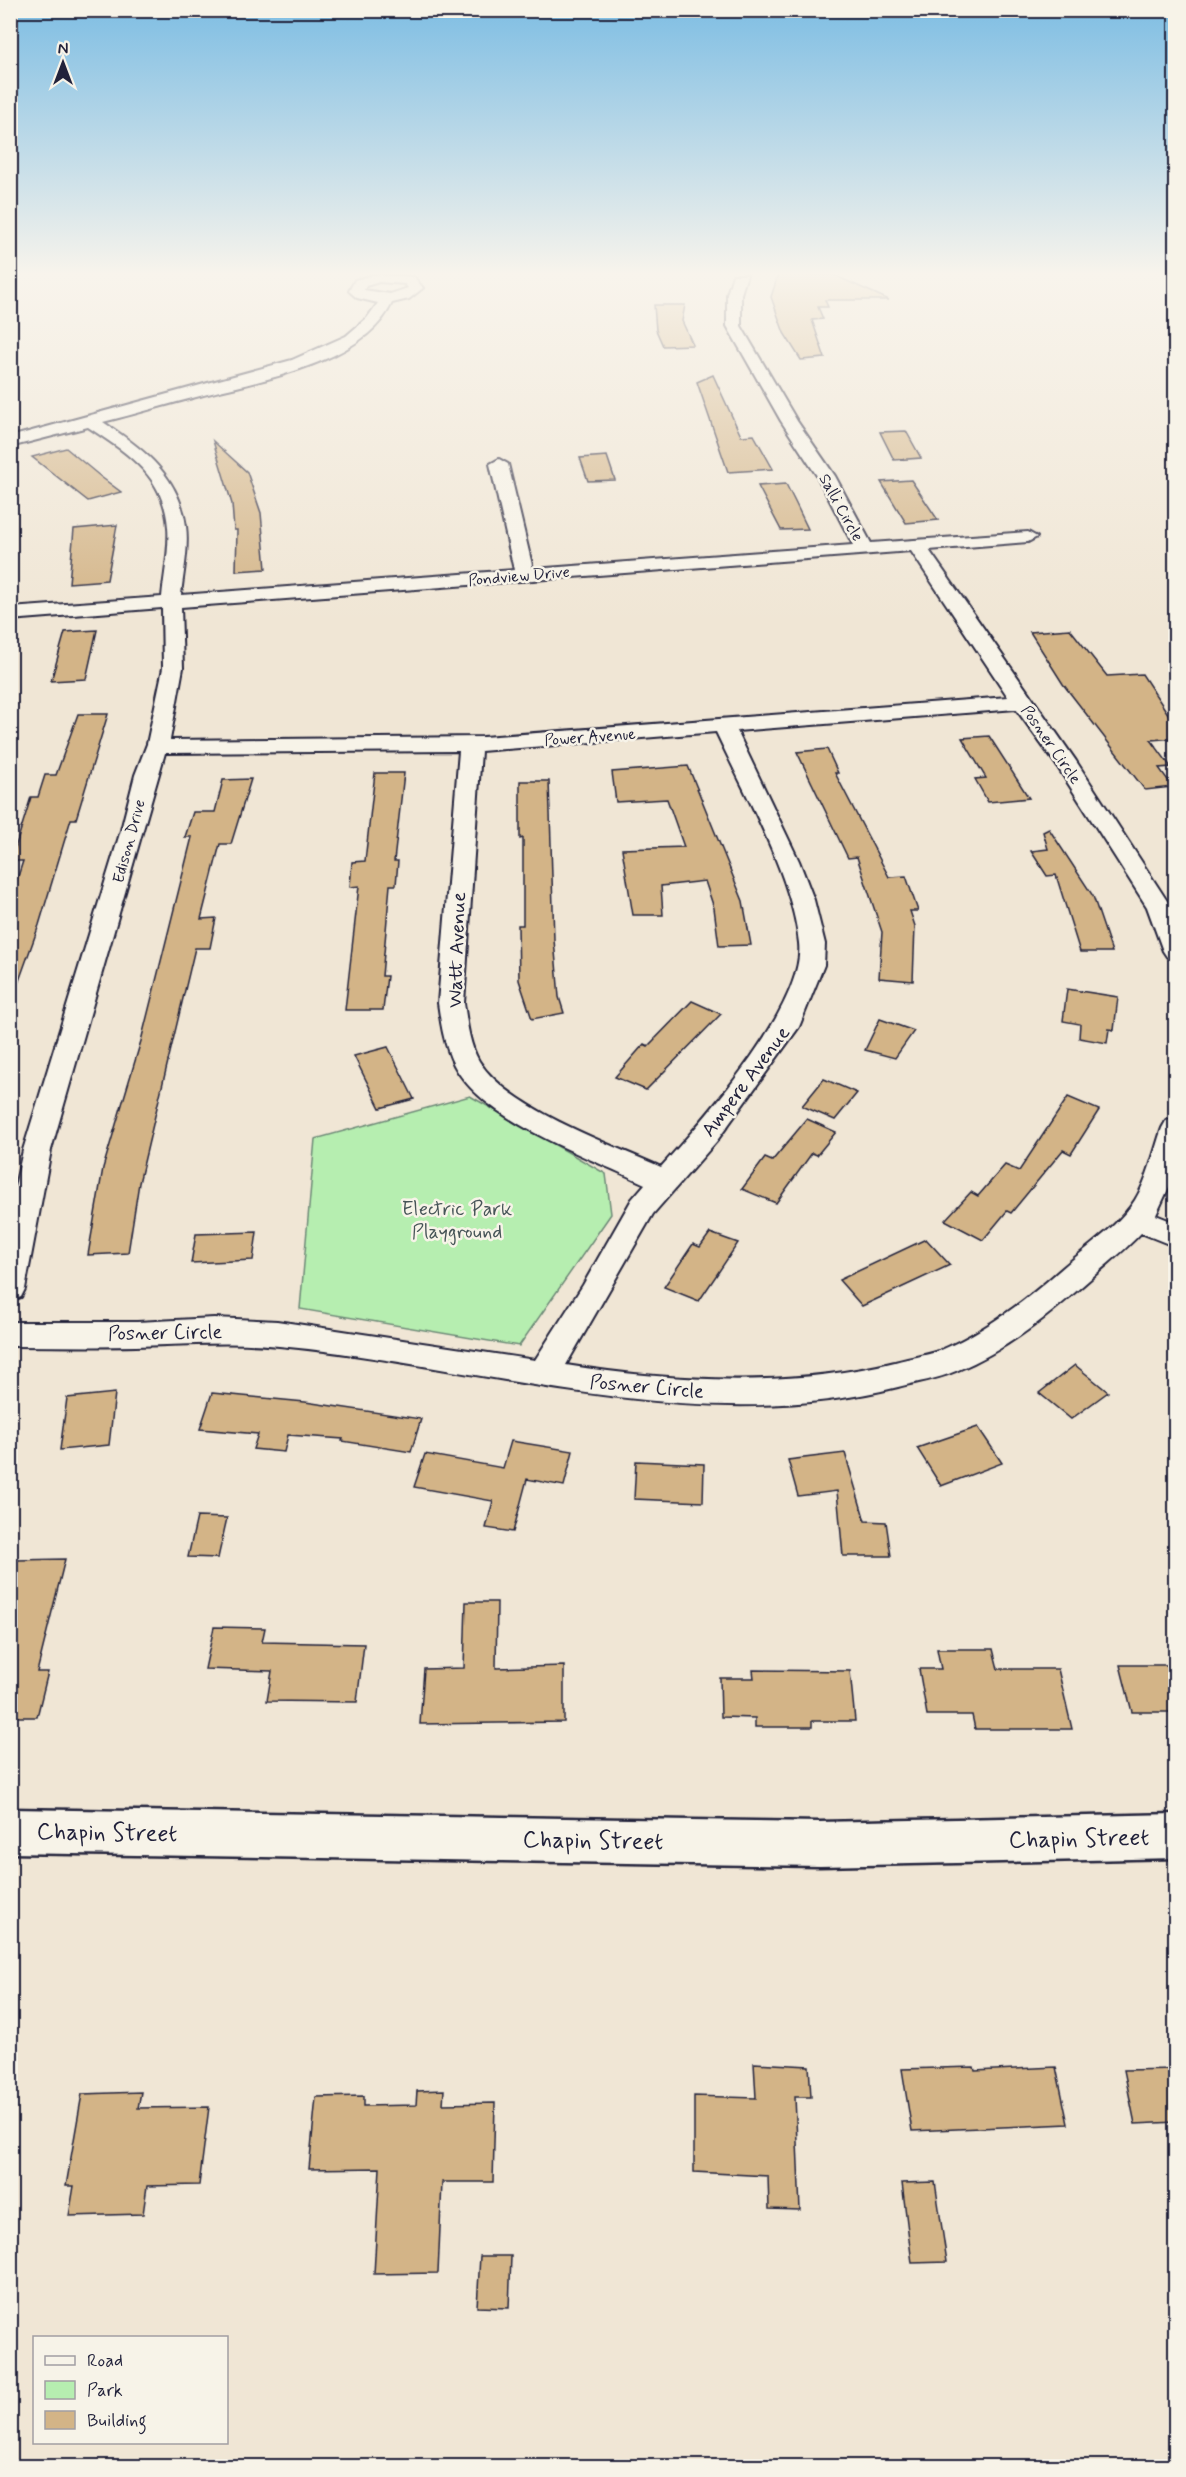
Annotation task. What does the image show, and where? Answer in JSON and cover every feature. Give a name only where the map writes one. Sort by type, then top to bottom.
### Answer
[{"type":"main road","name":"Chapin Street","points":[[10,1831],[820,1844],[1176,1836]]},
{"type":"street","points":[[10,442],[204,391]]},
{"type":"street","name":"Salli Circle","points":[[772,391],[826,476],[865,549]]},
{"type":"street","name":"Edison Drive","points":[[10,1289],[37,1150],[156,747],[173,668],[174,634],[171,603],[177,527],[164,483],[151,466],[90,421]]},
{"type":"street","points":[[499,464],[525,575]]},
{"type":"street","name":"Pondview Drive","points":[[10,614],[1028,537]]},
{"type":"street","name":"Posner Circle","points":[[916,545],[1065,761],[1159,906],[1176,951]]},
{"type":"street","name":"Power Avenue","points":[[156,747],[470,745],[1023,702]]},
{"type":"street","name":"Ampere Avenue","points":[[544,1373],[588,1303],[642,1206],[706,1135],[790,1021],[811,965],[812,944],[802,900],[787,861],[724,726]]},
{"type":"street","name":"Watt Avenue","points":[[470,745],[451,1003],[455,1033],[467,1064],[490,1093],[517,1112],[665,1181]]},
{"type":"street","name":"Posner Circle","points":[[10,1334],[245,1331],[336,1340],[642,1387],[754,1393],[832,1387],[921,1370],[971,1350],[1017,1322],[1107,1246],[1136,1218],[1156,1187],[1176,1128]]},
{"type":"street","points":[[1136,1218],[1176,1236]]},
{"type":"green space","name":"Electric Park Playground","points":[[470,1096],[606,1174],[611,1214],[519,1346],[300,1309],[315,1139]]},
{"type":"building","points":[[700,391],[720,391],[741,436],[754,435],[773,469],[728,472]]},
{"type":"building","points":[[906,431],[921,458],[894,460],[880,432]]},
{"type":"building","points":[[213,441],[247,472],[261,513],[266,569],[236,571],[237,530],[234,530],[232,504]]},
{"type":"building","points":[[66,448],[121,492],[88,501],[32,457]]},
{"type":"building","points":[[607,456],[615,480],[588,481],[580,458]]},
{"type":"building","points":[[911,480],[938,520],[906,523],[881,482]]},
{"type":"building","points":[[786,484],[808,529],[781,530],[758,486]]},
{"type":"building","points":[[117,525],[107,580],[69,583],[74,529]]},
{"type":"building","points":[[1070,629],[1107,676],[1142,674],[1176,726],[1176,738],[1151,740],[1171,767],[1159,768],[1173,787],[1145,790],[1063,684],[1030,632]]},
{"type":"building","points":[[97,630],[86,679],[51,681],[65,632]]},
{"type":"building","points":[[78,714],[108,714],[76,819],[71,819],[39,925],[15,992],[10,991],[10,901],[23,861],[11,861],[31,797],[38,797],[45,775],[56,775]]},
{"type":"building","points":[[989,736],[1029,798],[988,802],[975,779],[986,778],[962,738]]},
{"type":"building","points":[[827,749],[838,773],[835,773],[889,877],[906,876],[918,911],[910,911],[915,926],[913,981],[879,978],[882,932],[857,857],[848,858],[797,752]]},
{"type":"building","points":[[688,766],[743,901],[751,945],[719,946],[714,908],[705,881],[661,886],[663,915],[633,915],[622,849],[684,847],[667,799],[616,802],[612,772]]},
{"type":"building","points":[[375,773],[404,773],[394,861],[398,861],[396,885],[390,885],[382,976],[387,976],[383,1010],[345,1010],[359,886],[350,887],[352,862],[365,861]]},
{"type":"building","points":[[251,779],[231,844],[220,844],[201,919],[216,918],[210,948],[195,948],[139,1183],[128,1253],[88,1255],[103,1168],[141,1041],[192,837],[185,837],[193,812],[215,812],[223,780]]},
{"type":"building","points":[[520,781],[549,781],[554,940],[559,997],[564,1013],[532,1019],[519,980],[518,925],[523,925],[523,838],[520,839]]},
{"type":"building","points":[[1049,829],[1093,896],[1112,952],[1080,952],[1056,875],[1047,876],[1031,851],[1048,849],[1043,832]]},
{"type":"building","points":[[1067,989],[1118,997],[1114,1030],[1109,1029],[1107,1043],[1079,1038],[1080,1024],[1063,1021]]},
{"type":"building","points":[[692,1001],[721,1014],[646,1090],[615,1077],[644,1044],[648,1046]]},
{"type":"building","points":[[880,1019],[914,1031],[895,1058],[865,1050]]},
{"type":"building","points":[[388,1047],[414,1099],[380,1108],[354,1056]]},
{"type":"building","points":[[824,1079],[857,1093],[835,1120],[802,1106]]},
{"type":"building","points":[[1068,1097],[1099,1110],[1071,1154],[1063,1150],[1011,1213],[1007,1211],[983,1240],[945,1220],[971,1192],[978,1196],[1005,1165],[1019,1171]]},
{"type":"building","points":[[807,1119],[836,1132],[817,1155],[812,1153],[776,1203],[742,1189],[765,1158],[772,1161]]},
{"type":"building","points":[[257,1232],[253,1260],[191,1263],[196,1234]]},
{"type":"building","points":[[710,1233],[738,1243],[699,1301],[664,1287],[693,1244],[700,1247]]},
{"type":"building","points":[[926,1239],[950,1265],[862,1306],[839,1280]]},
{"type":"building","points":[[1075,1365],[1108,1392],[1071,1419],[1039,1393]]},
{"type":"building","points":[[115,1393],[109,1445],[60,1450],[67,1398]]},
{"type":"building","points":[[212,1393],[305,1402],[421,1419],[411,1452],[342,1441],[343,1439],[288,1435],[284,1452],[253,1449],[258,1434],[200,1429]]},
{"type":"building","points":[[978,1427],[1002,1463],[941,1486],[917,1448]]},
{"type":"building","points":[[511,1441],[573,1451],[564,1486],[527,1479],[513,1532],[486,1528],[493,1501],[414,1487],[425,1454],[503,1468]]},
{"type":"building","points":[[845,1453],[865,1521],[886,1522],[891,1556],[843,1556],[837,1491],[798,1496],[788,1460]]},
{"type":"building","points":[[636,1461],[704,1464],[703,1502],[634,1499]]},
{"type":"building","points":[[197,1517],[227,1518],[218,1558],[188,1557]]},
{"type":"building","points":[[65,1559],[37,1672],[48,1672],[37,1717],[10,1717],[10,1586],[17,1560]]},
{"type":"building","points":[[466,1602],[497,1602],[496,1668],[564,1666],[564,1722],[420,1724],[424,1669],[464,1668]]},
{"type":"building","points":[[214,1627],[265,1628],[262,1642],[364,1644],[357,1702],[267,1701],[272,1671],[205,1669]]},
{"type":"building","points":[[937,1649],[993,1649],[998,1669],[1058,1669],[1072,1729],[975,1729],[972,1715],[927,1715],[919,1669],[941,1669]]},
{"type":"building","points":[[1120,1665],[1176,1665],[1176,1712],[1132,1712]]},
{"type":"building","points":[[753,1670],[850,1671],[855,1721],[812,1721],[812,1727],[755,1727],[755,1718],[721,1717],[720,1678],[754,1678]]},
{"type":"building","points":[[754,2063],[809,2066],[811,2097],[795,2097],[800,2210],[769,2209],[768,2176],[694,2172],[694,2096],[756,2098]]},
{"type":"building","points":[[974,2067],[975,2071],[1056,2067],[1068,2124],[912,2131],[902,2069]]},
{"type":"building","points":[[1176,2069],[1176,2122],[1135,2124],[1124,2070]]},
{"type":"building","points":[[444,2090],[443,2104],[495,2103],[493,2182],[442,2182],[438,2273],[374,2274],[380,2168],[309,2169],[316,2097],[364,2096],[364,2106],[416,2105],[417,2091]]},
{"type":"building","points":[[141,2092],[138,2108],[209,2107],[199,2185],[147,2186],[143,2214],[69,2216],[74,2186],[66,2186],[82,2094]]},
{"type":"building","points":[[935,2182],[947,2262],[912,2263],[902,2183]]},
{"type":"building","points":[[480,2256],[511,2256],[509,2308],[477,2307]]}]
